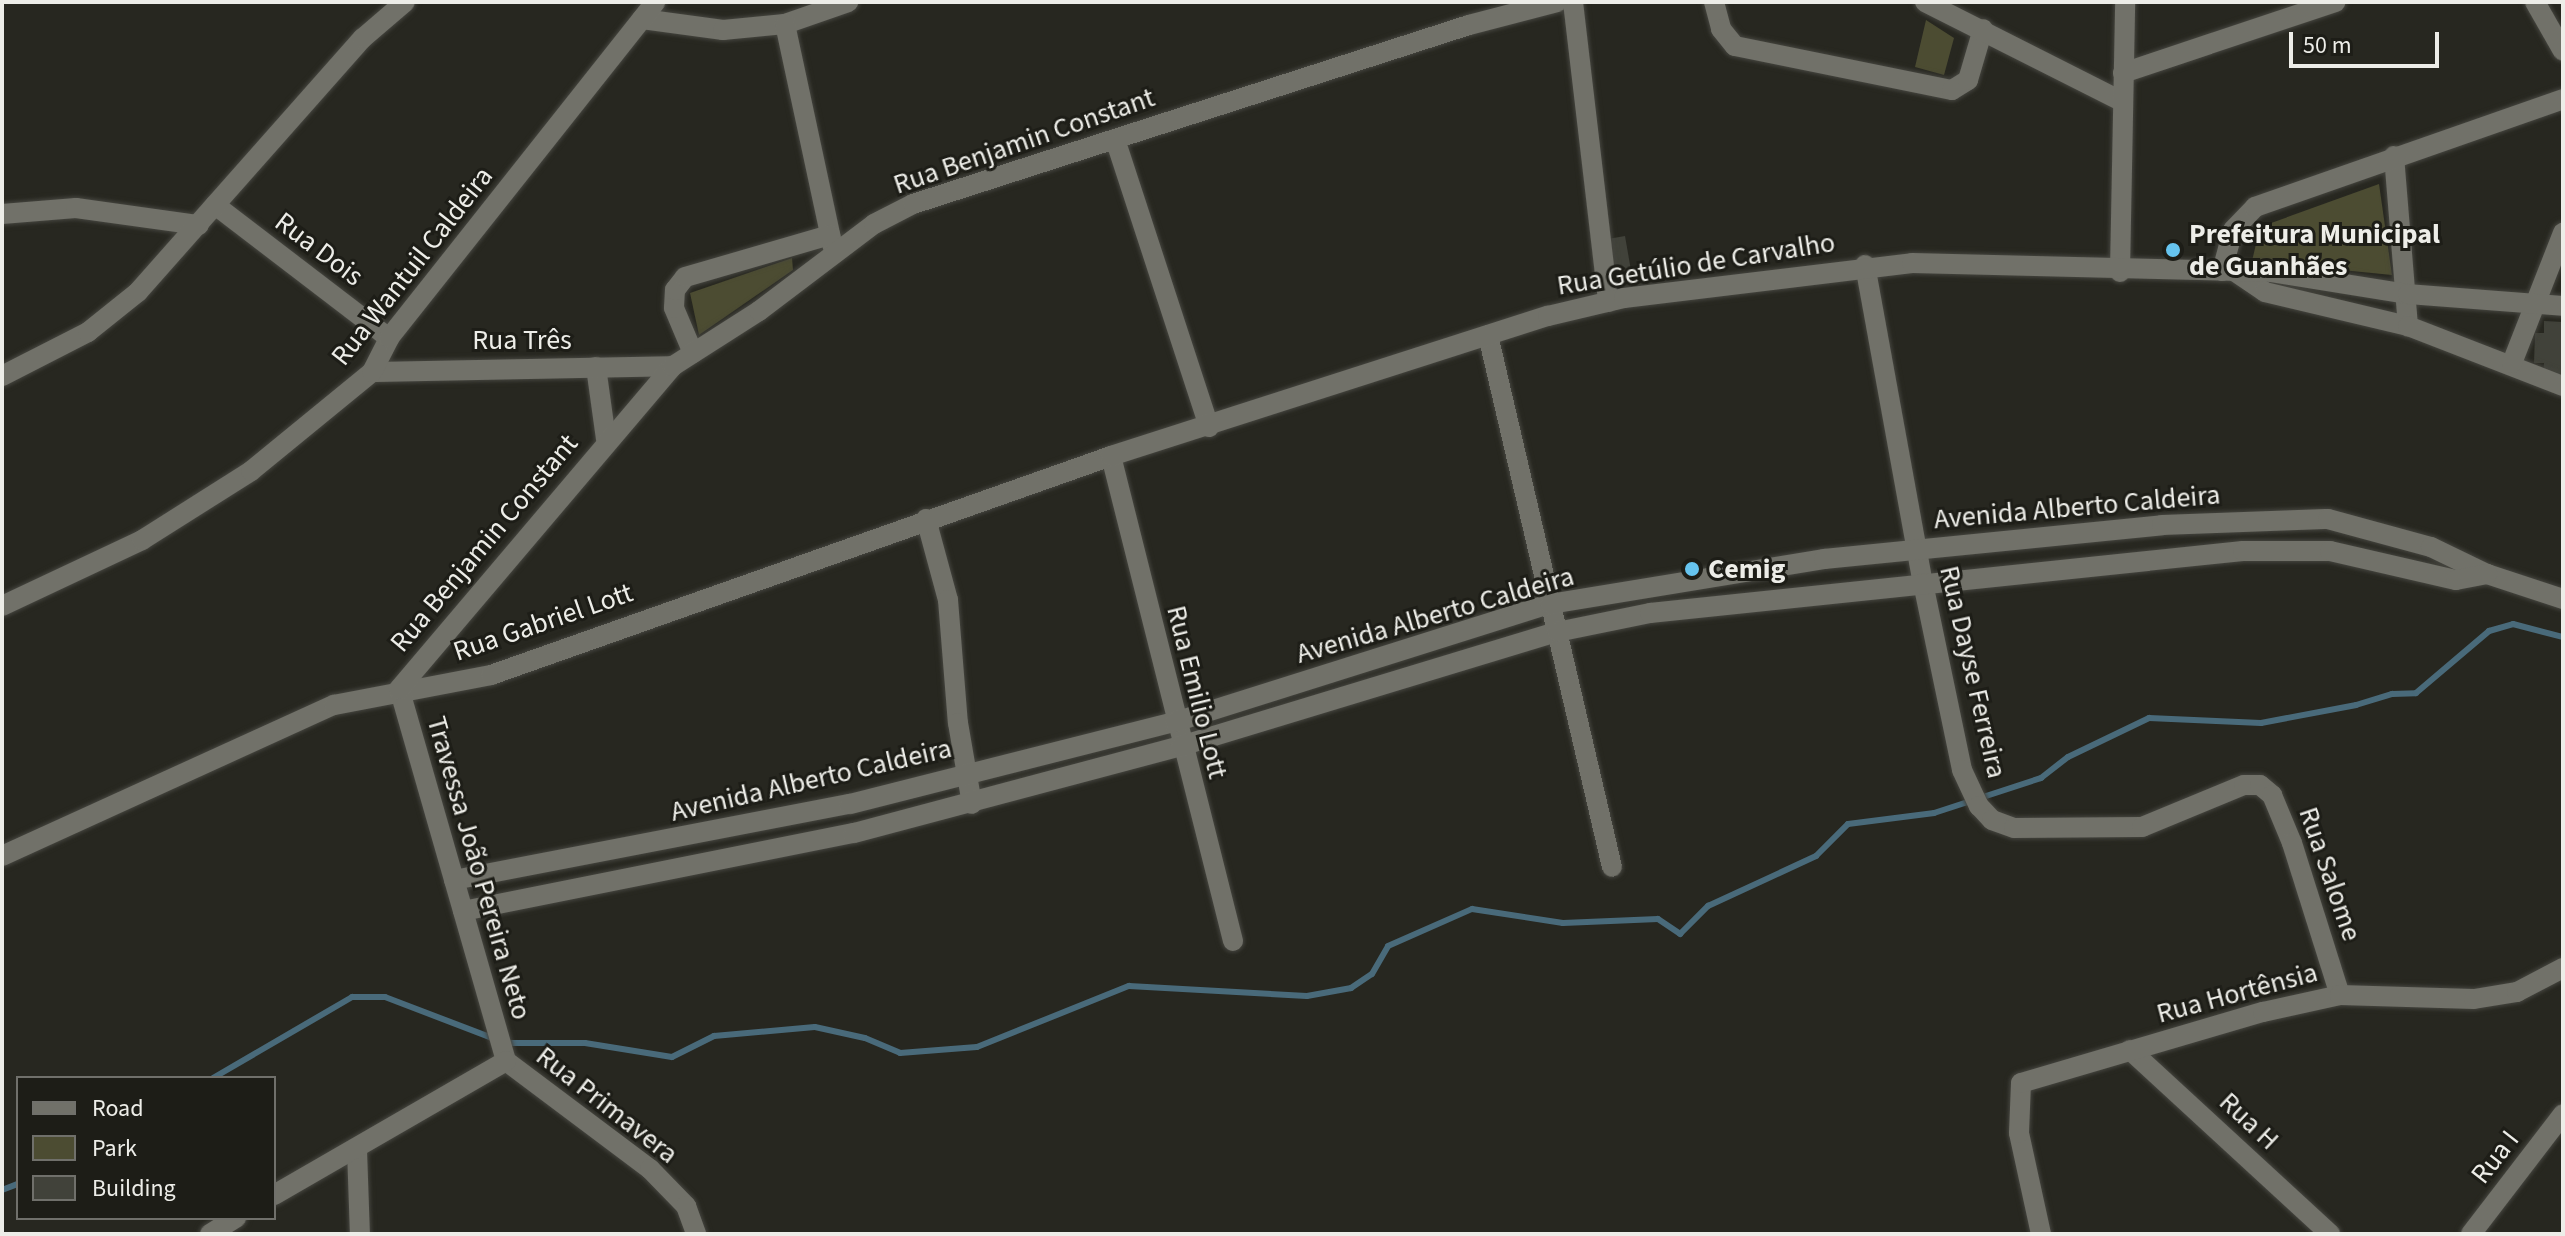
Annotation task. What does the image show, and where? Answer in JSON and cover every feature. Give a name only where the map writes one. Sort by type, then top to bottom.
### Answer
[{"type":"street","points":[[2,376],[88,332],[138,292],[363,38],[405,2]]},
{"type":"street","points":[[648,10],[723,30],[785,24],[848,2]]},
{"type":"street","points":[[1469,25],[1484,2]]},
{"type":"street","name":"Rua Benjamin Constant","points":[[399,689],[606,439],[673,366],[759,311],[832,243],[913,204],[1469,25],[1557,2]]},
{"type":"street","points":[[1573,2],[1608,302]]},
{"type":"street","points":[[1714,2],[1721,29],[1735,46],[1952,90],[1968,80],[1983,29]]},
{"type":"street","points":[[1925,2],[2121,101]]},
{"type":"street","points":[[2120,272],[2125,2]]},
{"type":"street","points":[[2123,73],[2335,2]]},
{"type":"street","points":[[2535,2],[2563,51]]},
{"type":"street","name":"Rua Wantuil Caldeira","points":[[2,606],[142,540],[251,471],[372,372],[389,338],[648,10]]},
{"type":"street","points":[[693,353],[674,308],[675,290],[685,277],[832,243],[785,24]]},
{"type":"street","points":[[2563,99],[2394,156],[2241,216],[2228,271],[2265,292],[2408,326],[2512,363],[2530,377],[2563,386]]},
{"type":"street","points":[[1115,139],[1209,427]]},
{"type":"street","points":[[2394,156],[2408,294],[2408,326]]},
{"type":"street","name":"Rua Dois","points":[[215,205],[389,338]]},
{"type":"street","points":[[2,214],[76,208],[199,225]]},
{"type":"street","points":[[2512,363],[2563,233]]},
{"type":"street","name":"Rua Getúlio de Carvalho","points":[[1111,456],[1488,335],[1608,302],[1865,265],[2120,272],[2228,271],[2408,294],[2563,306]]},
{"type":"street","name":"Rua Dayse Ferreira","points":[[1865,265],[1923,583],[1974,798]]},
{"type":"street","points":[[1488,335],[1612,867]]},
{"type":"street","name":"Rua Três","points":[[372,372],[673,366]]},
{"type":"street","points":[[596,367],[606,439]]},
{"type":"street","name":"Rua Gabriel Lott","points":[[2,856],[334,705],[399,689],[491,675],[1111,456]]},
{"type":"street","name":"Rua Emilio Lott","points":[[1111,456],[1181,746],[1233,941]]},
{"type":"street","points":[[926,519],[948,600],[966,774],[972,804]]},
{"type":"street","name":"Avenida Alberto Caldeira","points":[[454,880],[835,807],[1175,722],[1550,604],[1824,559],[2162,525],[2328,519],[2431,547],[2487,574],[2563,599]]},
{"type":"street","points":[[2162,525],[2165,557]]},
{"type":"street","name":"Avenida Alberto Caldeira","points":[[463,911],[839,837],[972,804],[1181,746],[1557,632],[1650,613],[2165,557],[2330,551],[2456,580],[2487,574]]},
{"type":"street","name":"Travessa João Pereira Neto","points":[[399,689],[505,1058]]},
{"type":"street","name":"Rua Salome","points":[[1974,798],[1992,820],[2014,828],[2142,827],[2244,785],[2260,785],[2272,795],[2292,843],[2340,995]]},
{"type":"street","name":"Rua Hortênsia","points":[[2041,1234],[2019,1133],[2021,1083],[2130,1050],[2340,995],[2474,999],[2517,992],[2563,968]]},
{"type":"street","name":"Rua H","points":[[2130,1050],[2330,1234]]},
{"type":"street","points":[[276,1194],[357,1150],[505,1058]]},
{"type":"street","name":"Rua Primavera","points":[[505,1058],[556,1103],[650,1169],[686,1206],[696,1234]]},
{"type":"street","name":"Rua I","points":[[2471,1234],[2563,1114]]},
{"type":"street","points":[[357,1150],[360,1234]]},
{"type":"street","points":[[210,1234],[233,1220]]},
{"type":"green space","points":[[1926,20],[1954,38],[1944,75],[1915,67]]},
{"type":"green space","points":[[2379,184],[2392,275],[2252,261],[2260,227]]},
{"type":"green space","points":[[792,258],[793,270],[699,335],[690,293]]},
{"type":"building","points":[[1625,236],[1633,282],[1610,286],[1602,240]]},
{"type":"building","points":[[2544,321],[2563,322],[2563,374],[2543,374],[2544,363],[2534,363],[2535,333],[2544,333]]},
{"type":"waterway","points":[[506,1043],[585,1043],[672,1057],[714,1036],[815,1027],[865,1038],[900,1053],[977,1047],[1129,986],[1307,996],[1351,988],[1372,974],[1388,946],[1472,909],[1563,923],[1658,919],[1680,934],[1708,906],[1816,856],[1848,824],[1934,813],[2041,778],[2068,757],[2149,718],[2261,723],[2356,705],[2392,694],[2416,693],[2489,631],[2513,624],[2563,637]]},
{"type":"waterway","points":[[216,1076],[352,997],[385,997],[495,1039]]},
{"type":"waterway","points":[[2,1190],[16,1185]]},
{"type":"place","name":"Prefeitura Municipal de Guanhães","points":[[2173,250]]},
{"type":"place","name":"Cemig","points":[[1692,569]]}]
